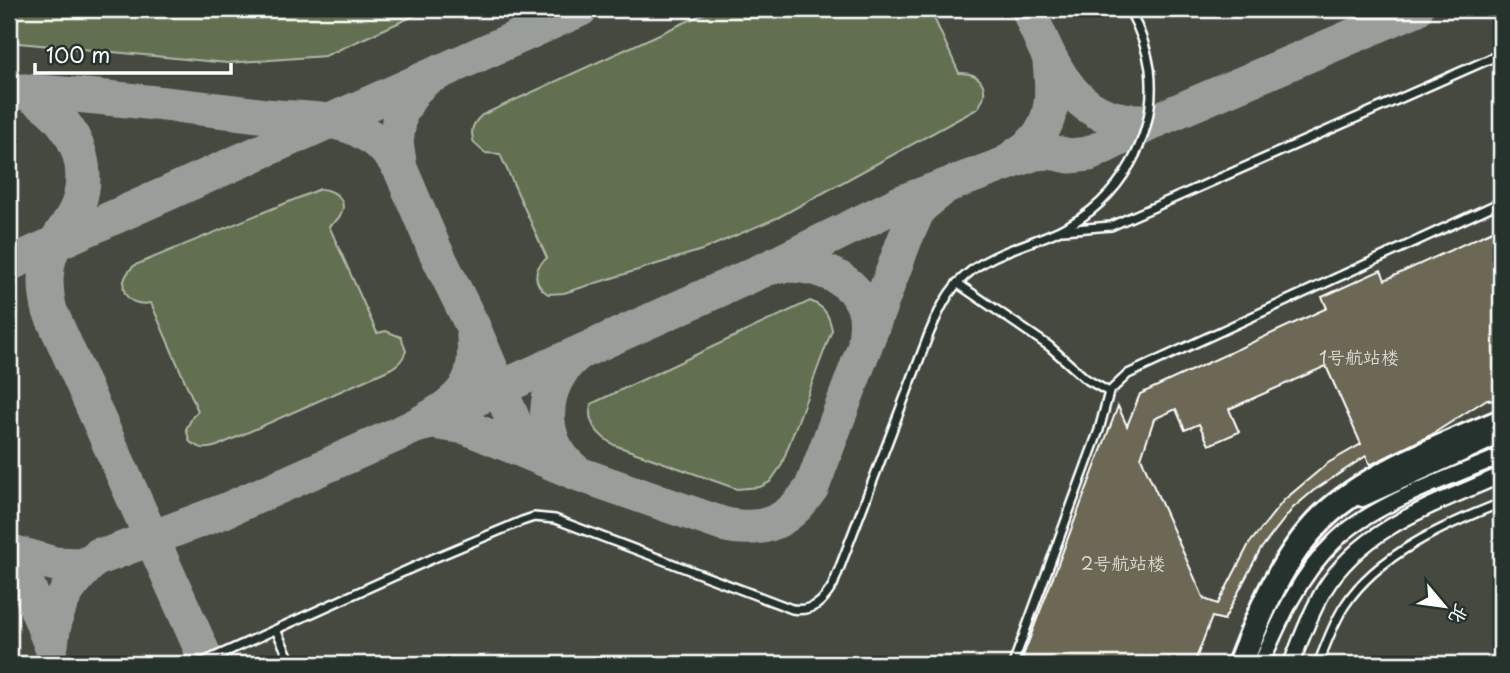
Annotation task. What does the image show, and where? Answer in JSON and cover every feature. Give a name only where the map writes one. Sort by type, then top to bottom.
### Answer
[{"type":"highway","points":[[1240,664],[1277,580],[1296,549],[1323,517],[1379,478],[1501,422]]},
{"type":"street","points":[[1252,664],[1282,588],[1311,544],[1361,500],[1501,436]]},
{"type":"street","points":[[1261,664],[1294,595],[1314,564],[1336,539],[1360,521],[1392,503],[1501,456]]},
{"type":"street","points":[[1291,664],[1324,590],[1340,567],[1360,547],[1406,517],[1501,475]]},
{"type":"lane","points":[[199,664],[534,516],[555,519],[792,609],[810,609],[826,597],[833,584],[929,334],[957,283],[987,261],[1081,219],[1107,198],[1127,170],[1144,132],[1151,91],[1145,47],[1129,9]]},
{"type":"lane","points":[[1059,231],[1111,226],[1501,54]]},
{"type":"lane","points":[[1013,664],[1099,430],[1110,392],[1128,374],[1501,202]]},
{"type":"lane","points":[[957,283],[1049,346],[1087,379],[1110,392]]},
{"type":"lane","points":[[1318,664],[1345,606],[1376,570],[1408,547],[1501,503]]},
{"type":"lane","points":[[276,631],[292,664]]},
{"type":"shaded area","points":[[9,9],[1501,9],[1501,664],[9,664]]},
{"type":"green space","points":[[9,9],[429,9],[325,56],[227,63],[9,42]]},
{"type":"green space","points":[[714,9],[930,9],[959,73],[967,73],[979,79],[984,95],[977,109],[779,217],[702,250],[564,293],[548,294],[539,286],[536,276],[539,266],[547,258],[500,154],[485,153],[474,143],[474,125],[482,115]]},
{"type":"green space","points":[[320,189],[335,194],[342,203],[341,215],[329,226],[377,333],[386,331],[401,337],[406,351],[399,362],[388,370],[217,446],[197,446],[190,442],[186,429],[198,411],[151,303],[141,304],[128,298],[123,286],[125,279],[135,265]]},
{"type":"green space","points":[[810,301],[826,312],[832,330],[781,466],[770,482],[760,487],[737,489],[614,445],[603,437],[592,423],[591,404]]},
{"type":"building","points":[[1501,227],[1501,404],[1487,399],[1431,435],[1370,465],[1366,456],[1313,491],[1293,508],[1260,550],[1224,620],[1212,617],[1194,664],[1020,664],[1118,406],[1127,426],[1140,394],[1327,308],[1322,297],[1381,270],[1385,280]],"holes":[[[1326,366],[1361,444],[1328,463],[1284,500],[1249,544],[1218,604],[1204,599],[1141,458],[1154,419],[1176,409],[1185,430],[1199,424],[1209,445],[1239,432],[1229,409]]]},
{"type":"taxiway","points":[[9,264],[581,9]]},
{"type":"taxiway","points":[[1028,9],[1059,74],[1087,105],[1106,115],[1129,121],[1156,120]]},
{"type":"taxiway","points":[[9,551],[55,564],[80,565],[224,511],[770,267],[902,202],[1035,153],[1050,152],[1070,156],[1089,154],[1159,119],[1416,9]]},
{"type":"taxiway","points":[[1010,160],[1033,142],[1045,124],[1052,94],[1050,62]]},
{"type":"taxiway","points":[[427,78],[413,91],[400,114],[396,142],[400,168],[514,422],[526,444],[541,456]]},
{"type":"taxiway","points":[[22,91],[51,110],[63,123],[79,153],[82,169],[78,205],[49,258],[46,285],[50,311],[208,664]]},
{"type":"taxiway","points":[[26,91],[336,122],[370,136],[400,168]]},
{"type":"taxiway","points":[[473,327],[474,364],[465,388],[446,407],[415,426],[432,422],[466,427],[579,474],[722,524],[737,527],[762,526],[784,517],[812,487],[905,239],[919,208],[940,191]]},
{"type":"taxiway","points":[[772,267],[813,268],[827,272],[850,287],[865,310],[865,342]]},
{"type":"taxiway","points":[[574,470],[554,443],[548,412],[555,381],[576,355]]},
{"type":"taxiway","points":[[51,644],[56,615],[65,594],[99,555]]},
{"type":"taxiway","points":[[9,566],[24,576],[51,645]]}]
